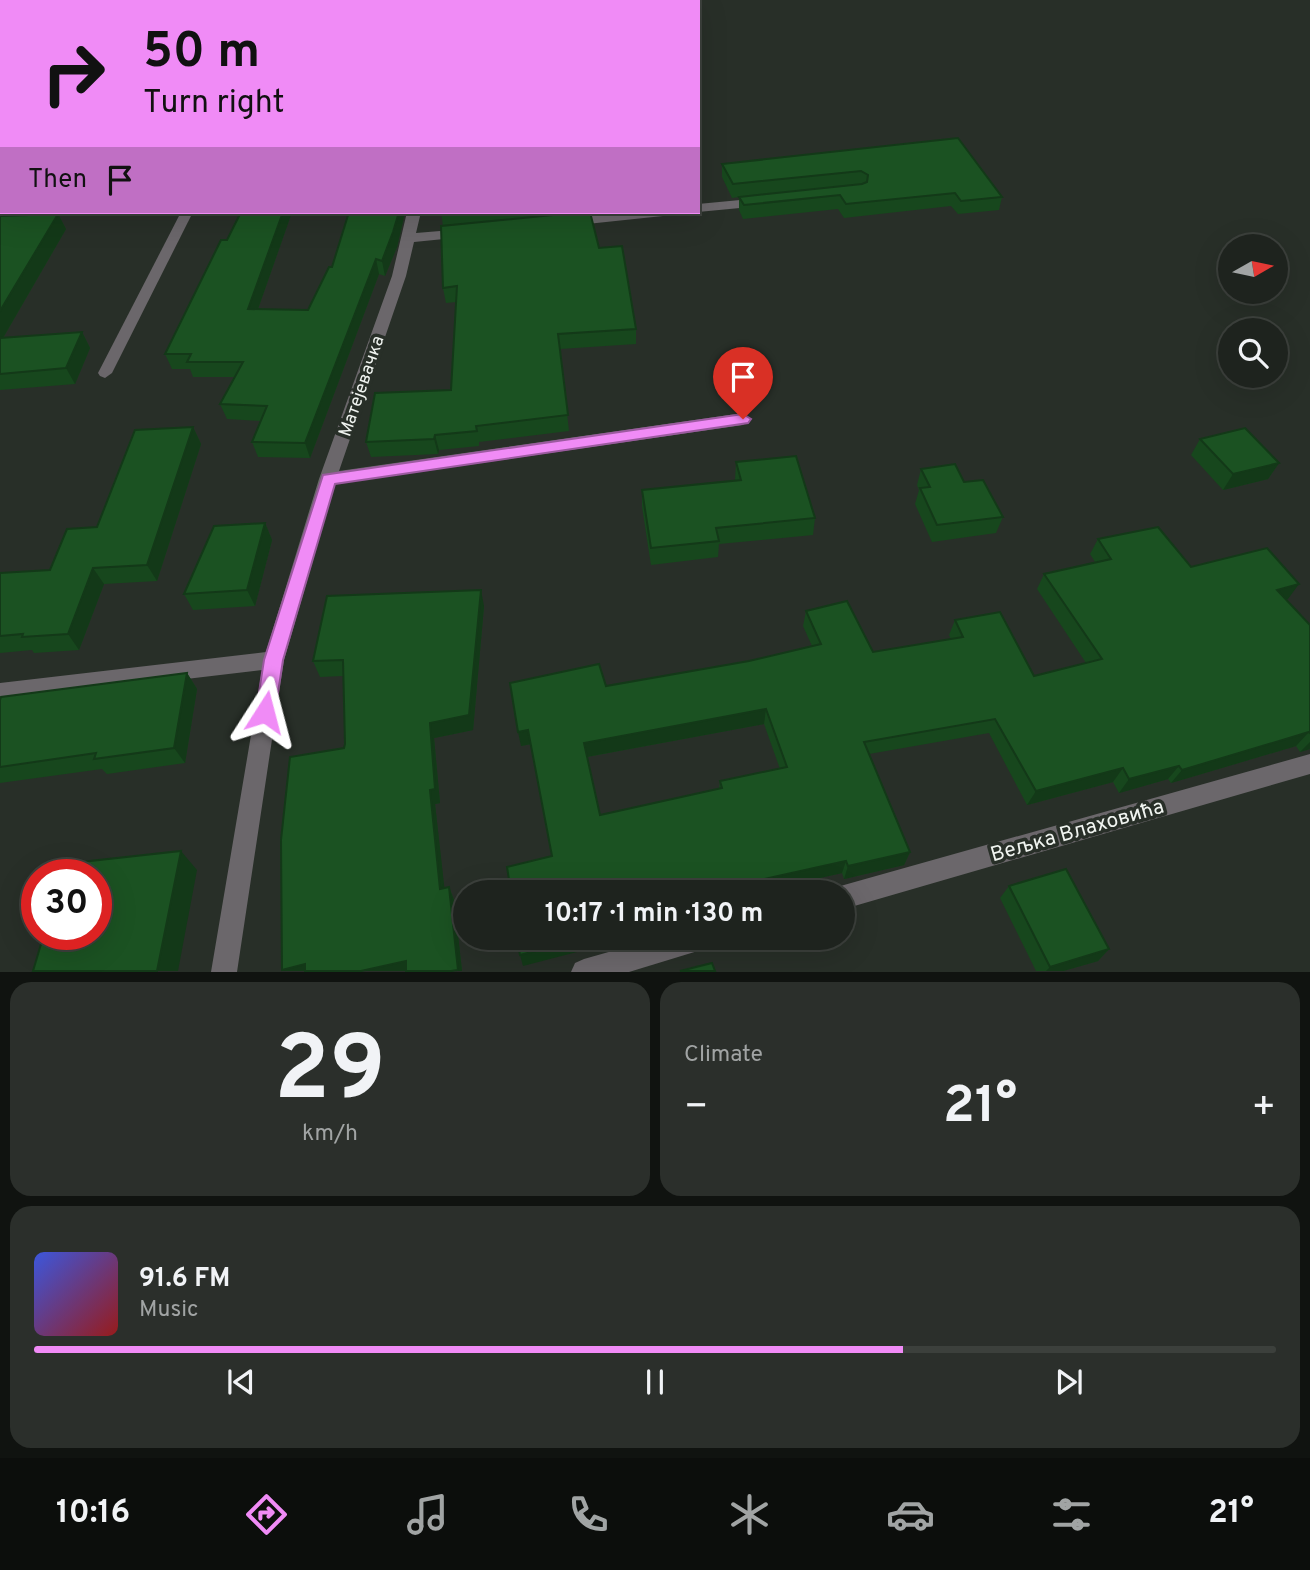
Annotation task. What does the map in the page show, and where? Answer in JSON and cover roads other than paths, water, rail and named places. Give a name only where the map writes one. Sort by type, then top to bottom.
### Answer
[{"type":"street","points":[[700,208],[778,200]]},
{"type":"street","name":"Матејевачка","points":[[225,971],[274,660],[328,479],[399,276],[414,214]]},
{"type":"street","points":[[556,223],[644,214]]},
{"type":"street","points":[[408,239],[475,232]]},
{"type":"street","points":[[328,479],[743,419]]},
{"type":"street","points":[[0,692],[274,660]]},
{"type":"street","name":"Вељка Влаховића","points":[[855,894],[1310,764]]},
{"type":"street","points":[[584,971],[658,950]]},
{"type":"lane","points":[[105,373],[186,214]]}]
